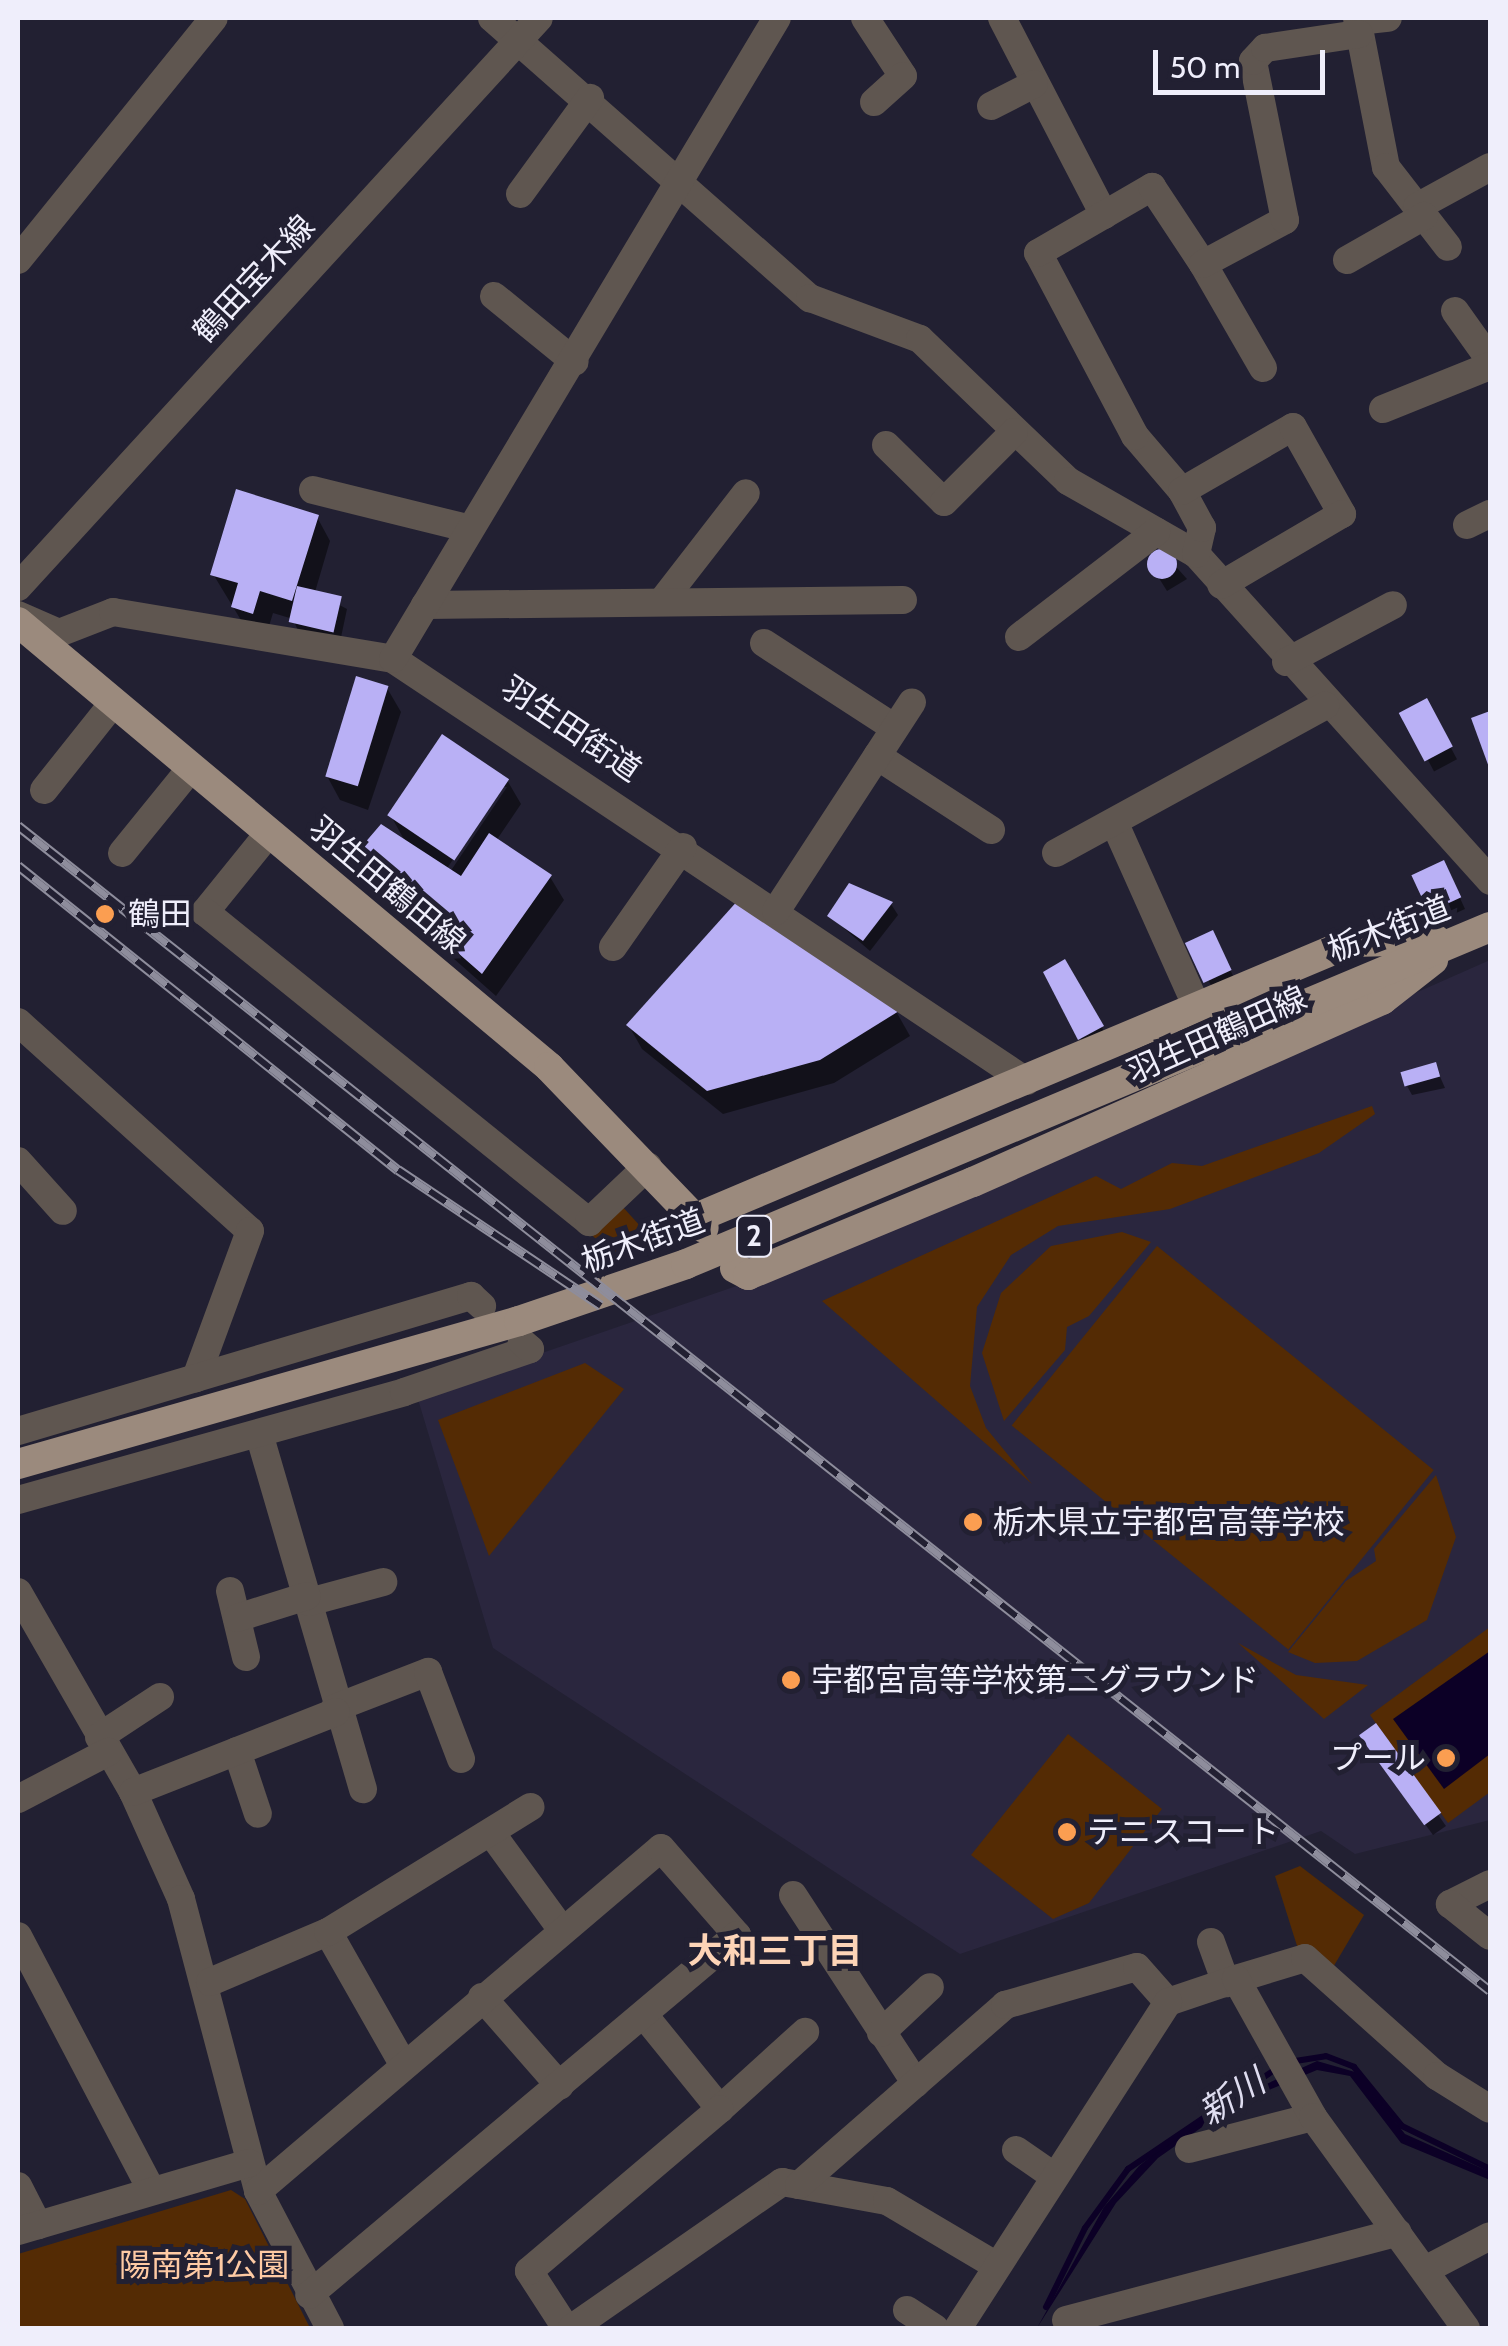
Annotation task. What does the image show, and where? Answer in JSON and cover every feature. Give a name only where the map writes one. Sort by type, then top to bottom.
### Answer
[{"type":"main road","name":"羽生田鶴田線","points":[[18,618],[536,1056],[700,1223],[1352,942],[1459,939]]},
{"type":"main road","name":"栃木街道","points":[[18,1464],[134,1434],[686,1264],[1352,980],[1490,927]]},
{"type":"main road","name":"羽生田鶴田線","points":[[735,1268],[748,1275],[862,1230],[1382,1000],[1459,939]]},
{"type":"street","points":[[18,260],[214,18]]},
{"type":"street","points":[[492,18],[590,98],[810,298],[920,338],[1068,481],[1196,554],[1325,706],[1490,881]]},
{"type":"street","name":"鶴田宝木線","points":[[18,587],[540,18]]},
{"type":"street","points":[[393,658],[466,528],[575,362],[777,18]]},
{"type":"street","points":[[865,18],[892,45],[903,76],[874,102]]},
{"type":"street","points":[[1002,18],[1104,215]]},
{"type":"street","points":[[1204,264],[1285,220],[1253,61],[1265,48],[1388,18]]},
{"type":"street","points":[[1358,24],[1386,167],[1448,247]]},
{"type":"street","points":[[991,106],[1034,84]]},
{"type":"street","points":[[520,194],[590,98]]},
{"type":"street","points":[[1347,260],[1490,167]]},
{"type":"street","points":[[1196,554],[1202,528],[1182,492],[1135,436],[1038,253],[1152,188],[1204,264],[1263,368]]},
{"type":"street","points":[[494,296],[575,362]]},
{"type":"street","points":[[1384,409],[1490,363],[1455,311]]},
{"type":"street","points":[[1182,492],[1293,427],[1342,514],[1221,584]]},
{"type":"street","points":[[886,444],[944,502],[1014,432]]},
{"type":"street","points":[[313,490],[466,528]]},
{"type":"street","points":[[663,600],[746,493]]},
{"type":"street","points":[[1019,637],[1156,532]]},
{"type":"street","points":[[425,606],[663,600],[903,600]]},
{"type":"street","points":[[1286,662],[1393,605]]},
{"type":"street","name":"羽生田街道","points":[[18,618],[59,633],[112,612],[393,658],[682,847],[1026,1081]]},
{"type":"street","points":[[764,644],[895,728]]},
{"type":"street","points":[[44,790],[114,702]]},
{"type":"street","points":[[776,911],[912,702]]},
{"type":"street","points":[[1056,853],[1325,706]]},
{"type":"street","points":[[877,756],[991,830]]},
{"type":"street","points":[[122,853],[191,768]]},
{"type":"street","points":[[270,832],[205,912],[589,1222],[648,1166]]},
{"type":"street","points":[[1119,833],[1197,1008]]},
{"type":"street","points":[[613,947],[682,847]]},
{"type":"street","points":[[18,1022],[250,1232],[196,1378]]},
{"type":"street","points":[[18,1161],[63,1211]]},
{"type":"street","points":[[18,1430],[471,1296],[482,1306]]},
{"type":"street","points":[[18,1500],[260,1437],[530,1349],[522,1342]]},
{"type":"street","points":[[260,1437],[362,1789]]},
{"type":"street","points":[[246,1657],[234,1604],[308,1599],[383,1582]]},
{"type":"street","points":[[18,1592],[133,1792],[210,1982],[258,2191],[309,2295],[330,2328]]},
{"type":"street","points":[[133,1792],[428,1672],[462,1759]]},
{"type":"street","points":[[18,1799],[103,1744],[160,1697]]},
{"type":"street","points":[[237,1751],[258,1814]]},
{"type":"street","points":[[210,1982],[328,1932],[492,1834],[530,1806]]},
{"type":"street","points":[[492,1834],[562,1930]]},
{"type":"street","points":[[258,2191],[402,2062],[661,1848],[737,1935],[309,2295]]},
{"type":"street","points":[[1490,1884],[1450,1904],[1490,1936]]},
{"type":"street","points":[[793,1895],[916,2084]]},
{"type":"street","points":[[328,1932],[402,2062]]},
{"type":"street","points":[[18,1936],[152,2191]]},
{"type":"street","points":[[1212,1942],[1231,1981],[1313,2116],[1466,2328]]},
{"type":"street","points":[[958,2328],[992,2263],[1168,2002],[1305,1958],[1437,2076],[1490,2109]]},
{"type":"street","points":[[800,2185],[1006,2005],[1137,1967],[1168,2002]]},
{"type":"street","points":[[881,2034],[930,1987]]},
{"type":"street","points":[[482,1996],[560,2086]]},
{"type":"street","points":[[644,2016],[720,2109]]},
{"type":"street","points":[[805,2032],[530,2271],[569,2328],[782,2182],[887,2201],[992,2263]]},
{"type":"street","points":[[1188,2149],[1313,2116]]},
{"type":"street","points":[[1016,2150],[1052,2175]]},
{"type":"street","points":[[18,2186],[28,2228],[249,2163]]},
{"type":"street","points":[[1066,2320],[1398,2232]]},
{"type":"street","points":[[1425,2270],[1490,2236]]},
{"type":"street","points":[[907,2310],[936,2328]]},
{"type":"shaded area","name":"栃木県立宇都宮高等学校","points":[[1490,960],[1490,1820],[1355,1854],[1321,1831],[960,1954],[493,1648],[417,1396],[812,1260]]},
{"type":"shaded area","points":[[1490,1651],[1490,1754],[1444,1789],[1393,1719]]},
{"type":"shaded area","points":[[1317,2061],[1355,2072],[1405,2134],[1490,2172],[1490,2180],[1401,2143],[1350,2076],[1317,2070],[1235,2104],[1158,2158],[1116,2203],[1037,2328],[1104,2207],[1139,2166],[1209,2110]]},
{"type":"green space","points":[[1372,1106],[1375,1114],[1319,1153],[1170,1209],[1058,1226],[1011,1255],[977,1307],[970,1386],[986,1428],[1032,1484],[822,1301],[1096,1176],[1121,1189],[1172,1163],[1202,1166]]},
{"type":"green space","points":[[621,1205],[652,1239],[613,1253],[589,1233]]},
{"type":"green space","points":[[1122,1232],[1151,1242],[1089,1316],[1067,1327],[1065,1350],[1004,1421],[982,1353],[1001,1293],[1051,1246]]},
{"type":"green space","points":[[1157,1246],[1434,1470],[1288,1650],[1012,1426]]},
{"type":"green space","points":[[585,1363],[624,1389],[489,1556],[438,1420]]},
{"type":"green space","points":[[1436,1475],[1456,1537],[1427,1620],[1357,1661],[1315,1663],[1288,1652],[1346,1581],[1376,1561],[1374,1549]]},
{"type":"green space","name":"プール","points":[[1490,1627],[1490,1792],[1448,1823],[1370,1715]]},
{"type":"green space","points":[[1238,1643],[1296,1675],[1368,1685],[1324,1719]]},
{"type":"green space","name":"テニスコート","points":[[1068,1734],[1162,1809],[1089,1903],[1053,1919],[971,1855]]},
{"type":"green space","points":[[1300,1866],[1364,1915],[1332,1969],[1298,1949],[1275,1876]]},
{"type":"green space","name":"陽南第1公園","points":[[231,2190],[245,2199],[310,2328],[18,2328],[18,2254]]},
{"type":"building","points":[[236,489],[319,515],[292,601],[260,591],[253,614],[231,607],[238,583],[210,575]]},
{"type":"building","points":[[1162,549],[1173,553],[1177,564],[1173,575],[1162,579],[1151,575],[1147,564],[1151,553]]},
{"type":"building","points":[[297,586],[342,596],[333,632],[289,622]]},
{"type":"building","points":[[356,676],[389,686],[358,786],[325,776]]},
{"type":"building","points":[[1427,698],[1453,747],[1425,762],[1399,713]]},
{"type":"building","points":[[1490,711],[1490,770],[1471,718]]},
{"type":"building","points":[[442,734],[509,779],[454,861],[387,815]]},
{"type":"building","points":[[381,824],[461,876],[489,833],[552,875],[482,974],[351,859]]},
{"type":"building","points":[[1444,860],[1461,897],[1429,912],[1411,875]]},
{"type":"building","points":[[849,883],[893,902],[863,941],[827,916]]},
{"type":"building","points":[[740,898],[899,1011],[820,1060],[707,1091],[626,1025]]},
{"type":"building","points":[[1213,930],[1232,970],[1203,983],[1185,943]]},
{"type":"building","points":[[1065,959],[1104,1026],[1078,1040],[1043,972]]},
{"type":"building","points":[[1436,1062],[1440,1076],[1405,1087],[1400,1072]]},
{"type":"building","points":[[1376,1723],[1441,1813],[1424,1825],[1359,1735]]},
{"type":"waterway","name":"新川","points":[[1289,2062],[1326,2056],[1354,2067],[1402,2126],[1490,2169]]},
{"type":"waterway","name":"新川","points":[[1046,2307],[1085,2228],[1128,2169],[1277,2068]]},
{"type":"railway","points":[[18,826],[1490,1991]]},
{"type":"railway","points":[[18,866],[398,1170],[601,1306]]},
{"type":"place","name":"鶴田","points":[[105,914]]},
{"type":"place","name":"栃木県立宇都宮高等学校","points":[[973,1522]]},
{"type":"place","name":"宇都宮高等学校第二グラウンド","points":[[791,1680]]},
{"type":"place","name":"プール","points":[[1446,1758]]},
{"type":"place","name":"テニスコート","points":[[1067,1832]]},
{"type":"district","name":"大和三丁目","points":[[775,1951]]}]
